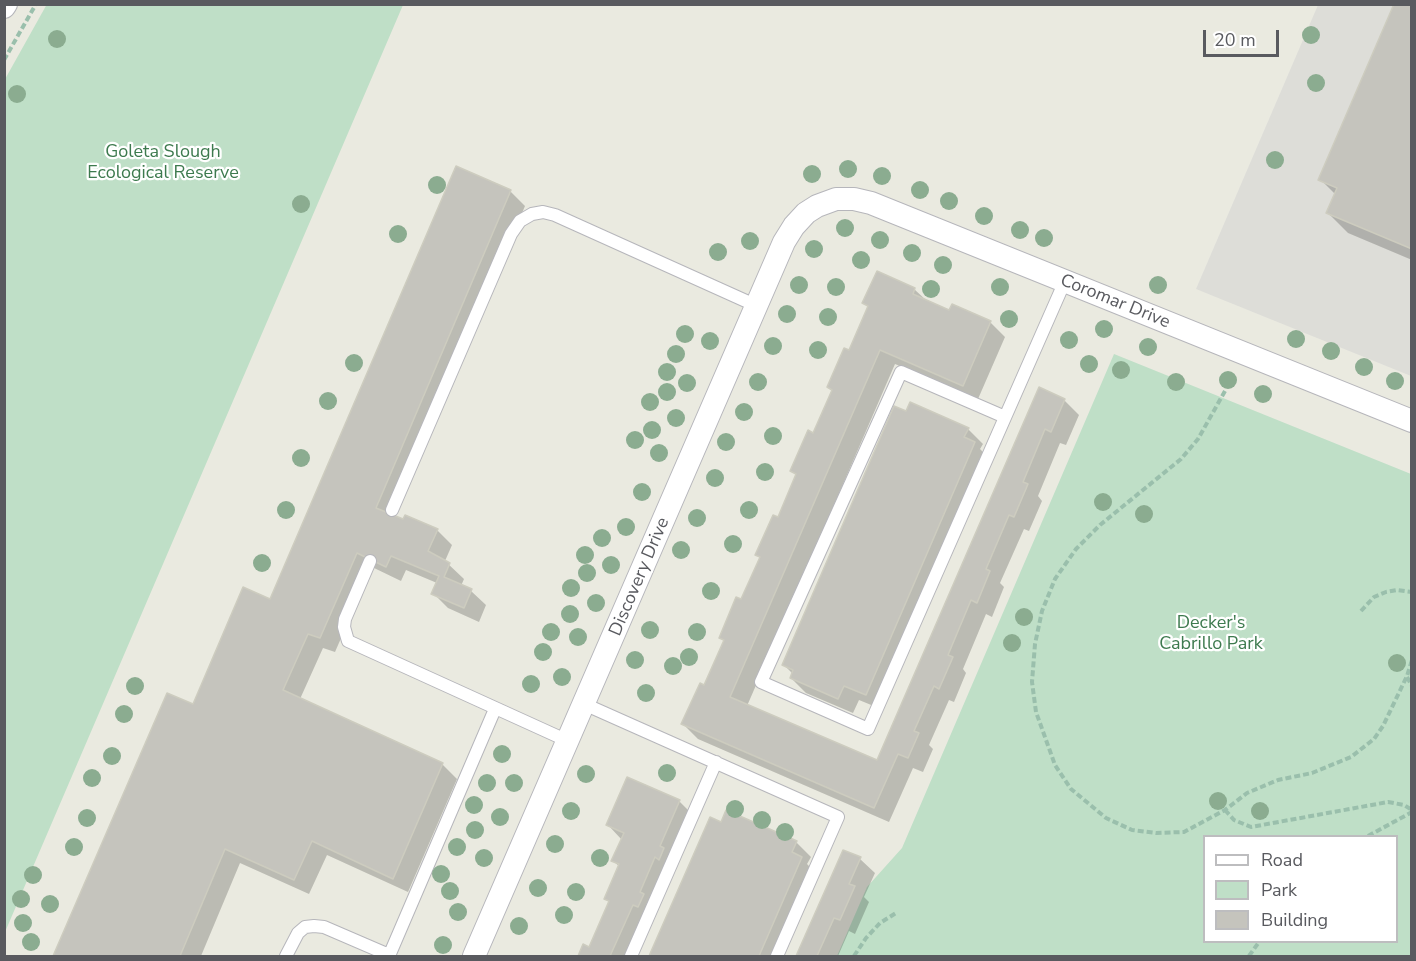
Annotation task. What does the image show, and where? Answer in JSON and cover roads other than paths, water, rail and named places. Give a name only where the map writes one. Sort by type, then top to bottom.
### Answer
[{"type":"street","name":"Coromar Drive","points":[[817,206],[836,199],[854,199],[871,203],[1412,421]]},
{"type":"street","name":"Discovery Drive","points":[[474,957],[784,242],[800,219],[817,206]]},
{"type":"lane","points":[[392,510],[511,234],[520,221],[532,214],[543,212],[555,215],[757,306]]},
{"type":"lane","points":[[1005,417],[901,372],[761,682],[868,729],[1065,281]]},
{"type":"lane","points":[[370,561],[345,619],[344,627],[348,640],[568,741]]},
{"type":"lane","points":[[585,704],[838,817],[777,957]]},
{"type":"lane","points":[[286,957],[298,933],[305,927],[314,926],[324,927],[389,956],[495,709]]},
{"type":"lane","points":[[631,957],[716,762]]},
{"type":"park label","name":"Goleta Slough Ecological Reserve","points":[[163,163]]},
{"type":"park label","name":"Decker's Cabrillo Park","points":[[1211,634]]}]
